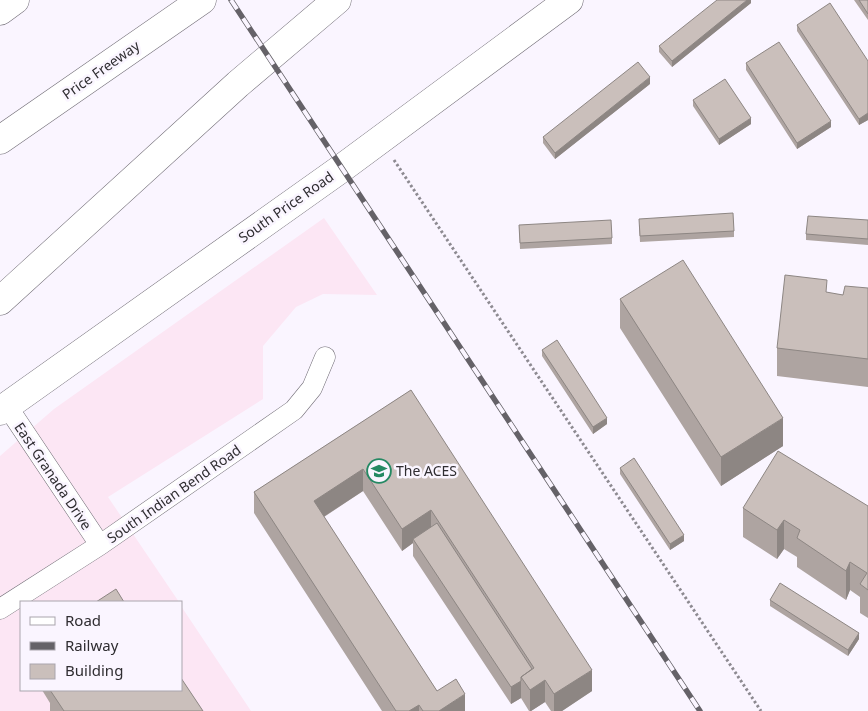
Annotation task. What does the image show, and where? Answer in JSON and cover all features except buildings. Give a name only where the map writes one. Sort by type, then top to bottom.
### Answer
[{"type":"main road","points":[[0,11],[15,0]]},
{"type":"main road","name":"Price Freeway","points":[[0,140],[202,0]]},
{"type":"main road","points":[[0,301],[238,84],[337,0]]},
{"type":"main road","name":"South Price Road","points":[[3,409],[380,139],[569,0]]},
{"type":"street","name":"South Indian Bend Road","points":[[0,609],[100,545],[294,410],[312,388],[325,357]]},
{"type":"street","name":"East Granada Drive","points":[[3,409],[100,545]]},
{"type":"path","points":[[380,139],[761,711]]},
{"type":"shaded area","points":[[324,218],[377,295],[323,294],[296,307],[263,346],[263,399],[108,497],[178,601],[20,601],[20,691],[182,691],[182,608],[251,711],[0,711],[0,456],[54,409]]},
{"type":"railway","points":[[231,0],[700,711]]},
{"type":"place","name":"The ACES","points":[[379,471]]}]
